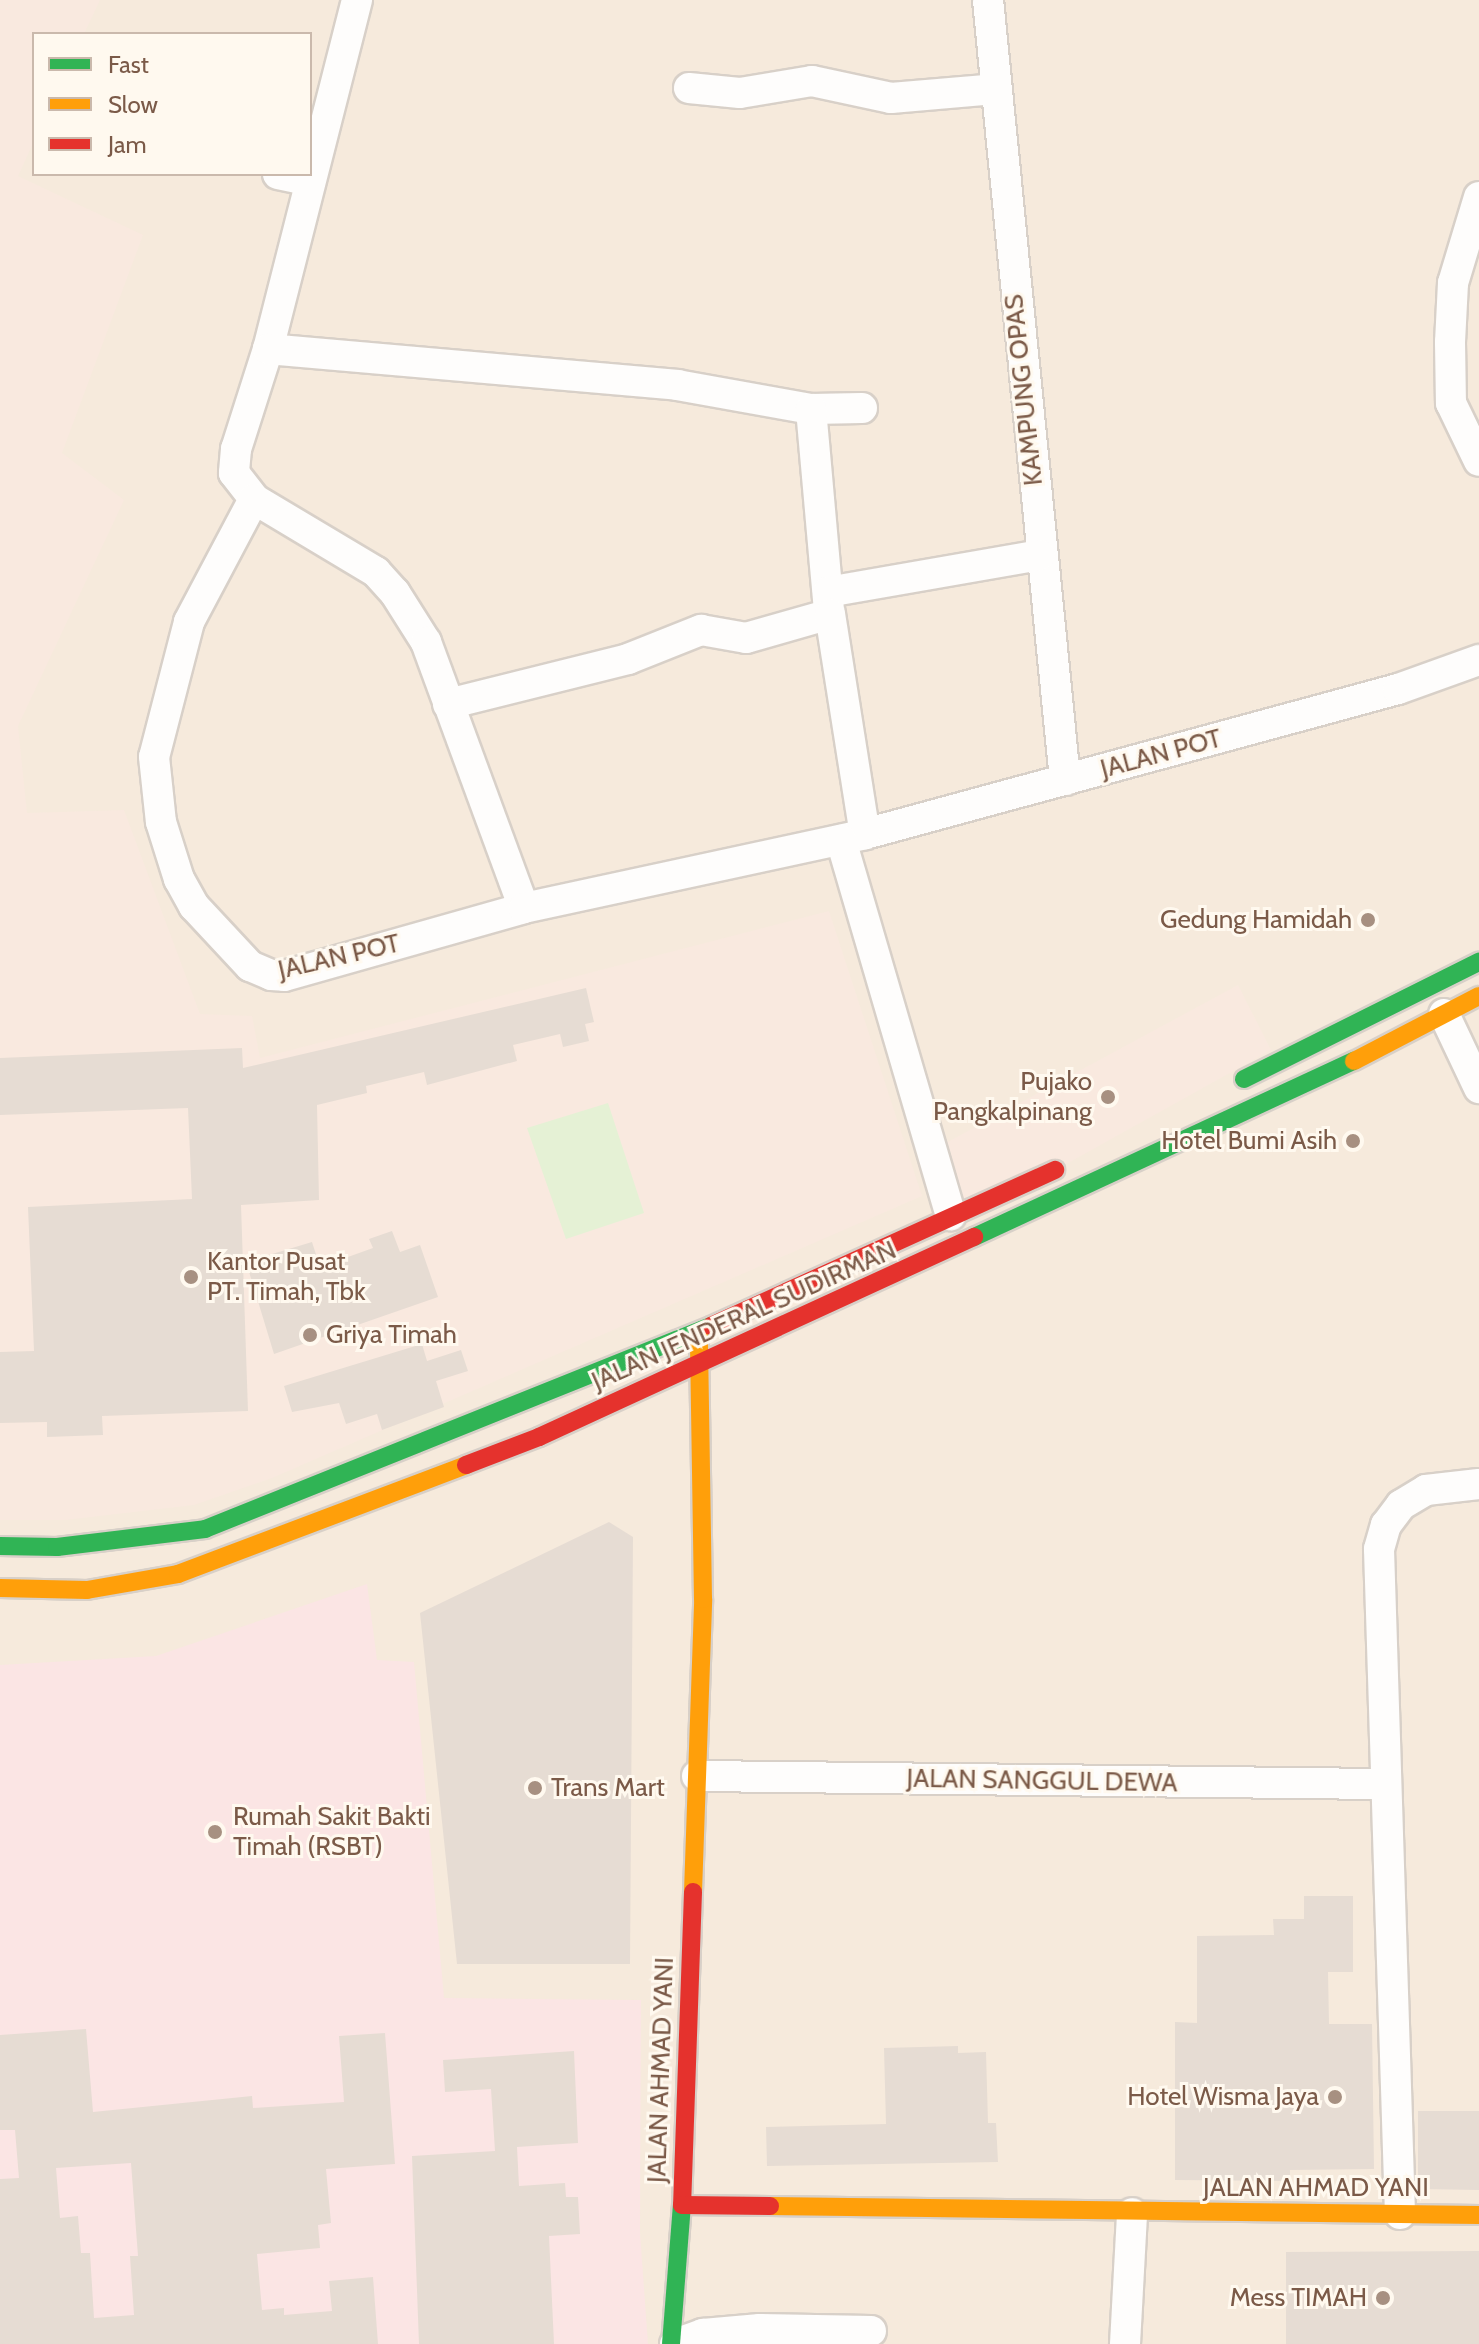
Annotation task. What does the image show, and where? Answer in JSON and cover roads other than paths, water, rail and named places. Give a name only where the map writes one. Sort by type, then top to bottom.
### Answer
[{"type":"main road","points":[[1231,1085],[1479,962]]},
{"type":"main road","points":[[1448,978],[1462,1005]]},
{"type":"main road","name":"JALAN JENDERAL SUDIRMAN","points":[[0,1588],[87,1590],[178,1574],[539,1437],[699,1366],[1266,1101],[1462,1005]]},
{"type":"main road","points":[[1259,1072],[1266,1101]]},
{"type":"main road","name":"JALAN JENDERAL SUDIRMAN","points":[[0,1546],[57,1547],[205,1529],[699,1332],[1079,1159]]},
{"type":"main road","name":"JALAN AHMAD YANI","points":[[699,1332],[703,1599],[682,2205],[1479,2215]]},
{"type":"main road","points":[[673,2344],[682,2205]]},
{"type":"street","points":[[312,166],[321,99],[357,0]]},
{"type":"street","name":"KAMPUNG OPAS","points":[[988,0],[1040,555],[1065,780]]},
{"type":"street","points":[[689,88],[740,93],[812,81],[891,98],[995,89]]},
{"type":"street","points":[[287,176],[310,181]]},
{"type":"street","points":[[311,176],[268,349],[234,466],[254,499],[376,572],[426,642],[524,908]]},
{"type":"street","points":[[1479,197],[1453,283],[1450,342],[1451,403],[1479,461]]},
{"type":"street","points":[[268,349],[677,385],[811,409],[862,408]]},
{"type":"street","points":[[811,409],[853,837],[951,1215]]},
{"type":"street","name":"JALAN POT","points":[[254,499],[189,622],[157,728],[154,757],[161,822],[179,879],[194,906],[250,966],[284,976],[524,908],[853,837],[1398,689],[1479,660]]},
{"type":"street","points":[[448,704],[628,659],[701,630],[746,638],[829,603],[1040,555]]},
{"type":"street","points":[[1462,1005],[1479,1088]]},
{"type":"street","points":[[1400,2214],[1379,1549],[1386,1525],[1401,1505],[1426,1490],[1479,1484]]},
{"type":"street","name":"JALAN SANGGUL DEWA","points":[[697,1776],[1386,1784]]},
{"type":"street","points":[[1125,2344],[1132,2213]]},
{"type":"street","points":[[673,2344],[703,2334],[760,2329],[871,2331]]},
{"type":"place","name":"Gedung Hamidah","points":[[1368,920]]},
{"type":"place","name":"Pujako Pangkalpinang","points":[[1108,1097]]},
{"type":"place","name":"Hotel Bumi Asih","points":[[1353,1141]]},
{"type":"place","name":"Kantor Pusat PT. Timah, Tbk","points":[[191,1277]]},
{"type":"place","name":"Griya Timah","points":[[310,1335]]},
{"type":"place","name":"Trans Mart","points":[[535,1788]]},
{"type":"place","name":"Rumah Sakit Bakti Timah (RSBT)","points":[[215,1832]]},
{"type":"place","name":"Hotel Wisma Jaya","points":[[1335,2097]]},
{"type":"place","name":"Mess TIMAH","points":[[1383,2298]]}]
